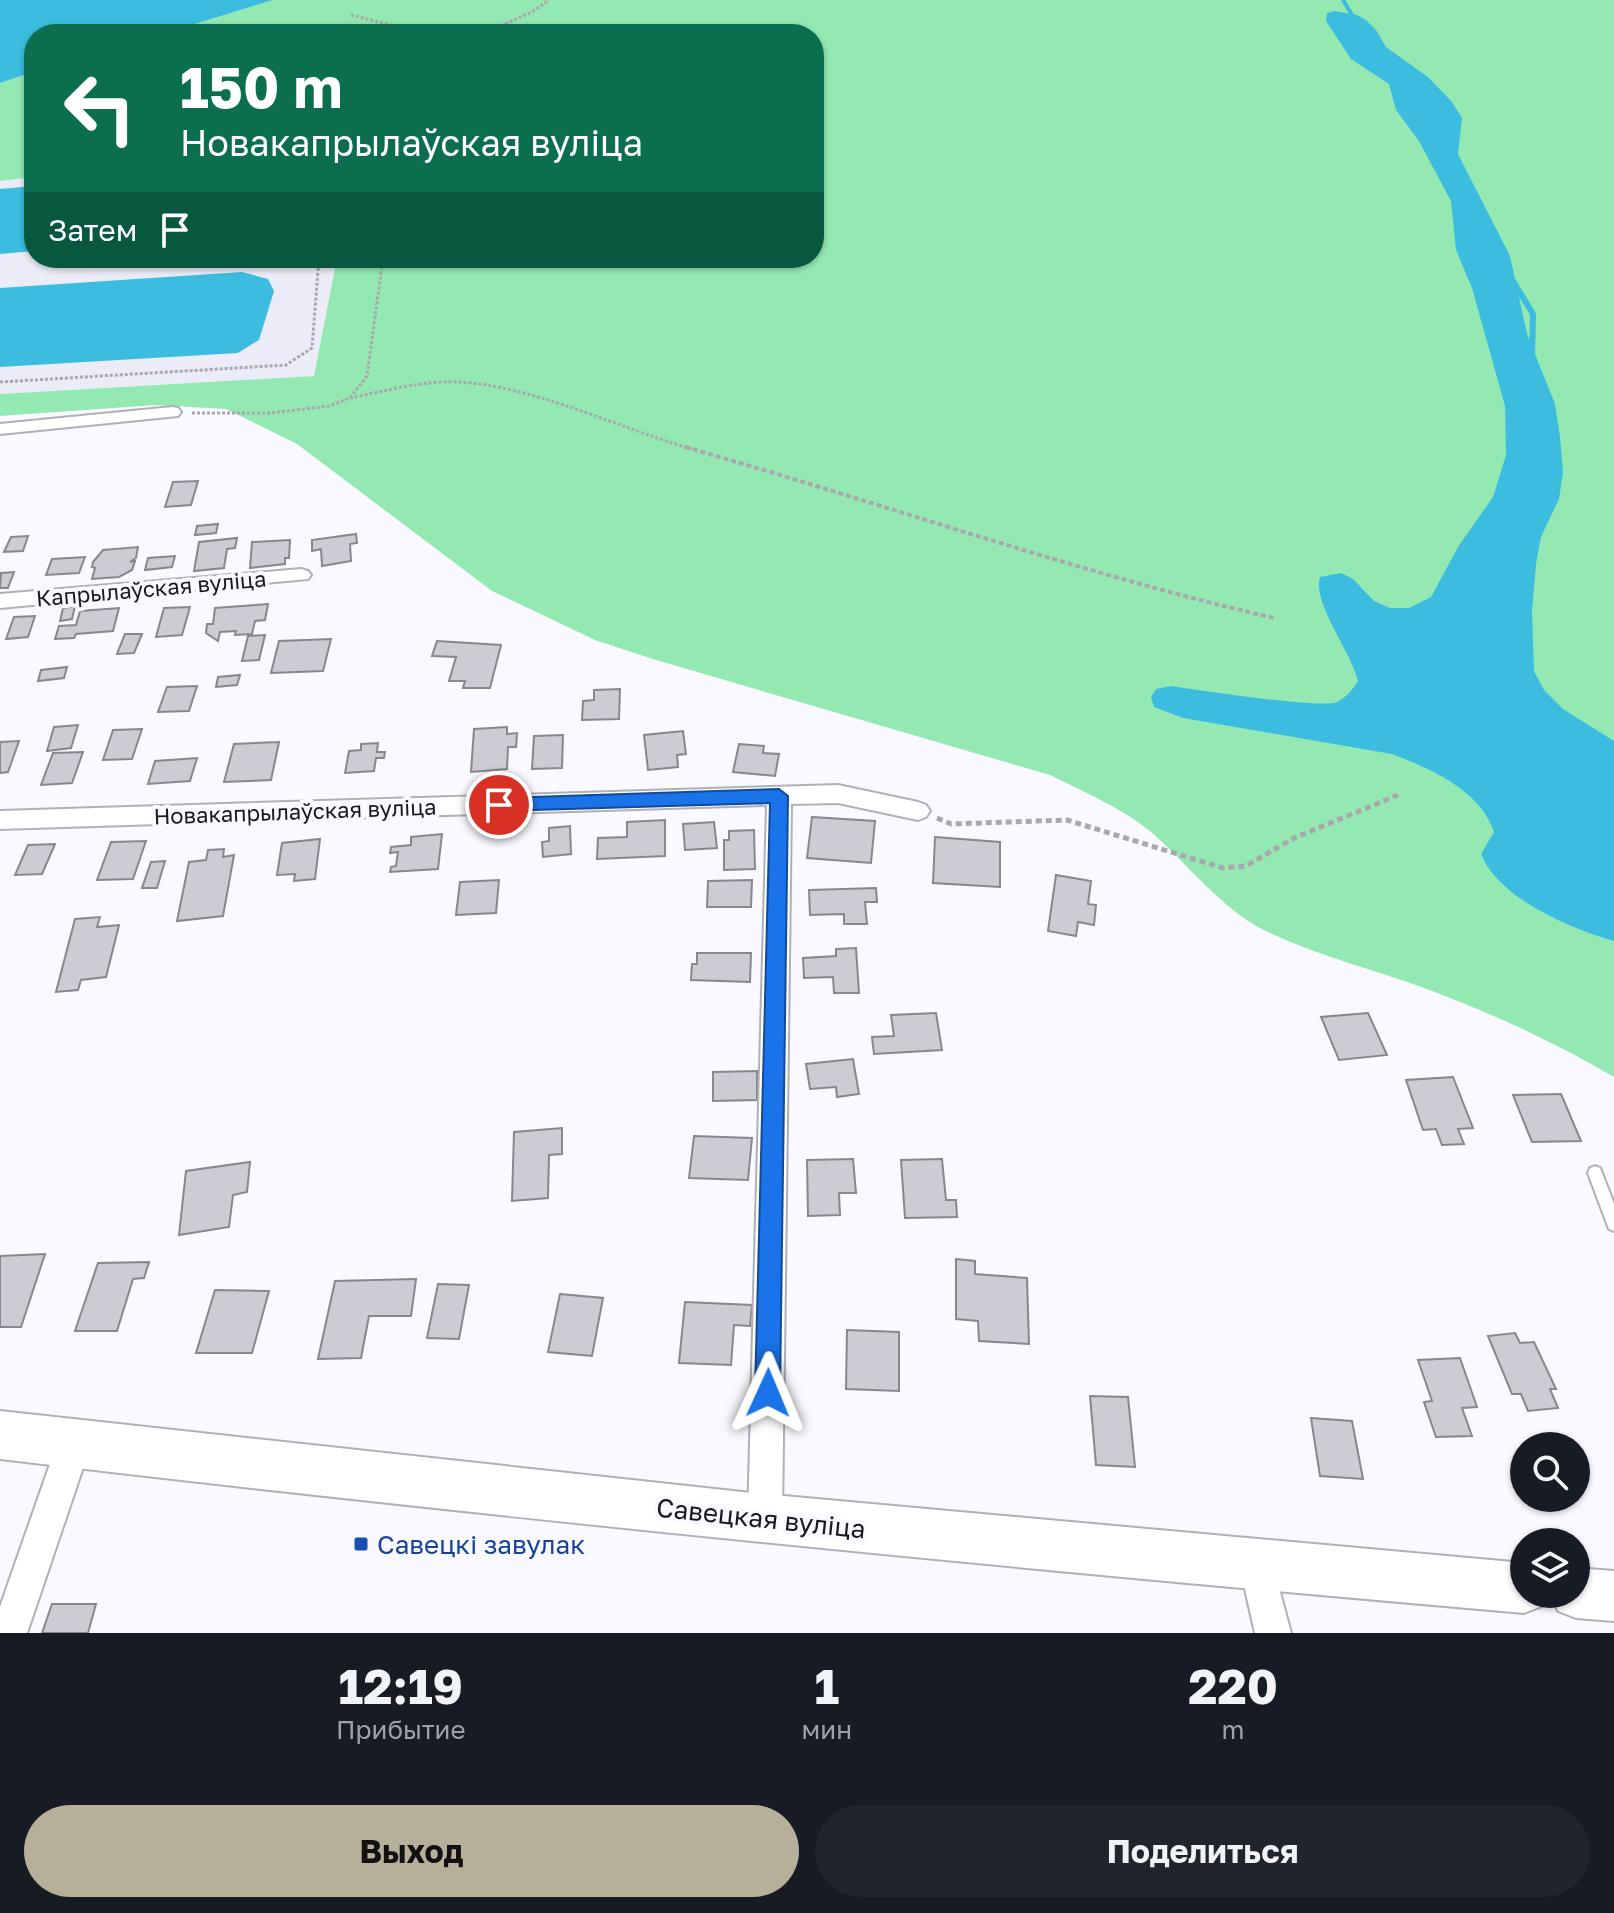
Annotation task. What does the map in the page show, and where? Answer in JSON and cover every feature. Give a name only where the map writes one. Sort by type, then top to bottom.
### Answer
[{"type":"main road","name":"Савецкая вуліца","points":[[0,1435],[239,1465],[765,1518],[1258,1567],[1510,1587]]},
{"type":"main road","points":[[1590,1594],[1614,1596]]},
{"type":"street","points":[[0,429],[172,412]]},
{"type":"street","name":"Капрылаўская вуліца","points":[[0,601],[301,575]]},
{"type":"street","name":"Новакапрылаўская вуліца","points":[[0,820],[838,794],[918,811]]},
{"type":"street","points":[[765,1518],[779,796]]},
{"type":"street","points":[[9,1633],[74,1444]]},
{"type":"street","points":[[1258,1567],[1273,1633]]},
{"type":"lane","points":[[1595,1173],[1614,1224]]},
{"type":"path","points":[[505,24],[532,12],[549,0]]},
{"type":"path","points":[[351,15],[386,24]]},
{"type":"path","points":[[0,382],[286,365],[312,348],[318,268]]},
{"type":"path","points":[[350,398],[367,376],[382,268]]},
{"type":"path","points":[[172,412],[271,413],[329,406],[350,398],[415,385],[460,382],[520,394],[607,420],[675,444],[847,493],[1049,560],[1174,595],[1274,618]]},
{"type":"path","points":[[918,811],[951,824],[1067,820],[1223,868],[1246,866],[1294,838],[1398,795]]},
{"type":"shaded area","points":[[24,178],[24,268],[335,268],[314,376],[0,394],[0,181]]},
{"type":"green space","points":[[273,0],[1614,0],[1614,1077],[1545,1040],[1475,1008],[1266,931],[1220,899],[1140,823],[1050,775],[595,640],[492,591],[297,444],[226,409],[156,405],[0,416],[0,394],[314,376],[335,268],[824,268],[824,24],[195,24]]},
{"type":"green space","points":[[24,75],[24,178],[0,181],[0,83]]},
{"type":"water","points":[[0,0],[273,0],[195,24],[24,24],[24,75],[0,83]]},
{"type":"water","points":[[1335,11],[1366,20],[1386,47],[1428,77],[1452,102],[1462,118],[1458,154],[1510,256],[1527,334],[1555,404],[1563,472],[1559,499],[1541,537],[1536,564],[1532,611],[1534,671],[1544,690],[1563,709],[1614,741],[1614,941],[1577,929],[1538,910],[1503,884],[1481,854],[1494,832],[1487,817],[1466,793],[1438,774],[1392,754],[1183,718],[1154,707],[1151,697],[1156,689],[1171,686],[1284,701],[1326,703],[1341,700],[1358,681],[1322,600],[1320,577],[1341,573],[1353,579],[1374,601],[1390,608],[1409,608],[1431,597],[1458,547],[1493,497],[1506,455],[1505,406],[1472,288],[1456,250],[1451,201],[1419,141],[1396,110],[1389,84],[1351,59],[1326,21],[1327,13]]},
{"type":"water","points":[[24,187],[24,252],[0,254],[0,189]]},
{"type":"water","points":[[242,272],[268,279],[274,291],[259,340],[238,353],[0,367],[0,288]]},
{"type":"building","points":[[198,481],[191,505],[165,507],[173,482]]},
{"type":"building","points":[[218,524],[216,533],[195,535],[197,526]]},
{"type":"building","points":[[356,534],[357,543],[350,544],[351,561],[322,566],[321,549],[312,551],[312,540]]},
{"type":"building","points":[[28,536],[23,551],[4,552],[11,537]]},
{"type":"building","points":[[237,538],[235,548],[227,549],[224,568],[194,571],[199,542]]},
{"type":"building","points":[[290,540],[289,558],[285,558],[285,564],[250,568],[252,542]]},
{"type":"building","points":[[138,547],[136,558],[130,562],[135,561],[132,570],[119,577],[92,579],[93,562],[103,550]]},
{"type":"building","points":[[175,556],[172,567],[145,570],[148,558]]},
{"type":"building","points":[[85,557],[79,573],[46,575],[52,559]]},
{"type":"building","points":[[14,572],[8,588],[0,588],[1,573]]},
{"type":"building","points":[[268,604],[265,620],[255,621],[252,634],[220,632],[218,641],[206,633],[207,624],[213,624],[215,608]]},
{"type":"building","points":[[75,606],[72,619],[60,621],[63,608]]},
{"type":"building","points":[[190,607],[182,635],[156,637],[164,608]]},
{"type":"building","points":[[119,608],[113,631],[55,639],[59,626],[76,625],[80,611]]},
{"type":"building","points":[[35,616],[28,637],[6,639],[14,617]]},
{"type":"building","points":[[125,634],[142,634],[134,653],[117,654]]},
{"type":"building","points":[[265,635],[259,660],[242,661],[248,636]]},
{"type":"building","points":[[331,639],[323,671],[271,673],[279,641]]},
{"type":"building","points":[[437,641],[501,645],[490,688],[463,688],[465,681],[449,681],[456,657],[432,656]]},
{"type":"building","points":[[67,667],[64,678],[38,681],[41,670]]},
{"type":"building","points":[[240,675],[237,685],[216,687],[218,677]]},
{"type":"building","points":[[197,686],[189,711],[158,712],[167,687]]},
{"type":"building","points":[[620,689],[619,719],[582,720],[583,701],[594,700],[594,690]]},
{"type":"building","points":[[78,725],[71,748],[47,751],[54,727]]},
{"type":"building","points":[[507,727],[507,734],[517,733],[516,747],[508,747],[507,769],[471,772],[474,729]]},
{"type":"building","points":[[142,729],[132,759],[103,760],[113,730]]},
{"type":"building","points":[[683,731],[686,754],[677,755],[678,767],[648,770],[644,735]]},
{"type":"building","points":[[563,735],[562,768],[532,769],[534,736]]},
{"type":"building","points":[[19,741],[8,772],[0,773],[0,742]]},
{"type":"building","points":[[279,742],[271,780],[224,782],[234,744]]},
{"type":"building","points":[[378,743],[377,752],[385,752],[384,758],[376,758],[374,771],[345,773],[349,751],[361,750],[361,744]]},
{"type":"building","points":[[739,744],[764,746],[763,753],[779,754],[775,776],[733,772]]},
{"type":"building","points":[[83,752],[72,783],[41,785],[53,753]]},
{"type":"building","points":[[197,758],[190,781],[148,784],[155,761]]},
{"type":"building","points":[[812,817],[875,821],[871,863],[807,858]]},
{"type":"building","points":[[665,820],[665,856],[597,859],[598,838],[627,837],[627,822]]},
{"type":"building","points":[[714,822],[717,848],[685,850],[683,824]]},
{"type":"building","points":[[570,826],[571,854],[543,857],[542,842],[549,841],[549,828]]},
{"type":"building","points":[[754,830],[755,869],[724,870],[724,840],[729,840],[729,831]]},
{"type":"building","points":[[442,834],[438,869],[390,872],[391,867],[396,866],[398,852],[390,853],[391,847],[411,845],[411,837]]},
{"type":"building","points":[[935,837],[1000,842],[1000,887],[933,883]]},
{"type":"building","points":[[320,839],[315,879],[294,881],[295,874],[277,875],[282,843]]},
{"type":"building","points":[[146,841],[133,879],[97,880],[111,842]]},
{"type":"building","points":[[55,844],[42,874],[15,875],[28,845]]},
{"type":"building","points":[[224,849],[223,857],[234,855],[223,916],[177,921],[189,862],[206,860],[208,850]]},
{"type":"building","points":[[165,861],[157,888],[142,888],[151,862]]},
{"type":"building","points":[[1056,875],[1091,881],[1088,904],[1096,905],[1094,925],[1078,922],[1076,936],[1048,931]]},
{"type":"building","points":[[499,880],[496,913],[456,915],[460,882]]},
{"type":"building","points":[[752,880],[751,907],[707,907],[708,881]]},
{"type":"building","points":[[876,888],[877,902],[865,902],[867,924],[844,924],[844,914],[810,915],[809,890]]},
{"type":"building","points":[[100,917],[97,927],[119,925],[106,977],[81,980],[78,990],[56,992],[75,919]]},
{"type":"building","points":[[856,948],[859,993],[834,993],[833,977],[804,978],[803,958],[836,956],[836,949]]},
{"type":"building","points":[[697,953],[751,953],[750,982],[691,980],[692,964],[697,964]]},
{"type":"building","points":[[936,1013],[942,1050],[874,1054],[872,1037],[894,1036],[891,1015]]},
{"type":"building","points":[[1368,1013],[1387,1055],[1339,1060],[1321,1017]]},
{"type":"building","points":[[853,1059],[859,1094],[837,1097],[836,1087],[810,1089],[806,1064]]},
{"type":"building","points":[[757,1071],[757,1100],[713,1101],[713,1072]]},
{"type":"building","points":[[1453,1077],[1473,1128],[1458,1129],[1464,1144],[1442,1145],[1436,1129],[1423,1130],[1406,1080]]},
{"type":"building","points":[[1561,1094],[1581,1141],[1532,1142],[1513,1095]]},
{"type":"building","points":[[562,1128],[562,1154],[549,1155],[548,1198],[512,1201],[514,1132]]},
{"type":"building","points":[[694,1136],[752,1138],[748,1180],[689,1178]]},
{"type":"building","points":[[853,1159],[856,1193],[839,1193],[840,1215],[808,1216],[807,1160]]},
{"type":"building","points":[[942,1159],[946,1200],[956,1200],[957,1217],[905,1218],[901,1160]]},
{"type":"building","points":[[250,1162],[247,1192],[233,1195],[229,1227],[179,1235],[186,1171]]},
{"type":"building","points":[[45,1254],[21,1327],[0,1327],[0,1256]]},
{"type":"building","points":[[956,1259],[975,1261],[975,1274],[1027,1278],[1029,1344],[979,1341],[978,1321],[956,1319]]},
{"type":"building","points":[[149,1262],[144,1278],[133,1279],[117,1331],[75,1331],[98,1263]]},
{"type":"building","points":[[416,1279],[411,1316],[369,1316],[361,1358],[318,1359],[335,1281]]},
{"type":"building","points":[[438,1284],[469,1285],[459,1339],[427,1338]]},
{"type":"building","points":[[215,1290],[269,1291],[252,1353],[196,1353]]},
{"type":"building","points":[[560,1294],[603,1298],[592,1356],[548,1352]]},
{"type":"building","points":[[685,1302],[752,1305],[750,1326],[734,1325],[731,1365],[679,1363]]},
{"type":"building","points":[[847,1330],[899,1332],[899,1391],[846,1389]]},
{"type":"building","points":[[1515,1333],[1520,1343],[1534,1342],[1556,1389],[1550,1389],[1558,1408],[1528,1411],[1521,1394],[1512,1394],[1488,1336]]},
{"type":"building","points":[[1460,1358],[1477,1407],[1462,1408],[1472,1436],[1436,1437],[1424,1402],[1432,1401],[1418,1360]]},
{"type":"building","points":[[1090,1396],[1128,1397],[1135,1467],[1096,1465]]},
{"type":"building","points":[[1311,1418],[1352,1421],[1363,1479],[1320,1476]]},
{"type":"building","points":[[52,1604],[96,1604],[88,1633],[42,1633]]},
{"type":"waterway","points":[[1343,0],[1355,20]]},
{"type":"waterway","points":[[1513,281],[1533,314],[1532,358]]},
{"type":"place","name":"Савецкі завулак","points":[[361,1544]]},
{"type":"route","points":[[499,805],[779,796],[768,1393]]}]
